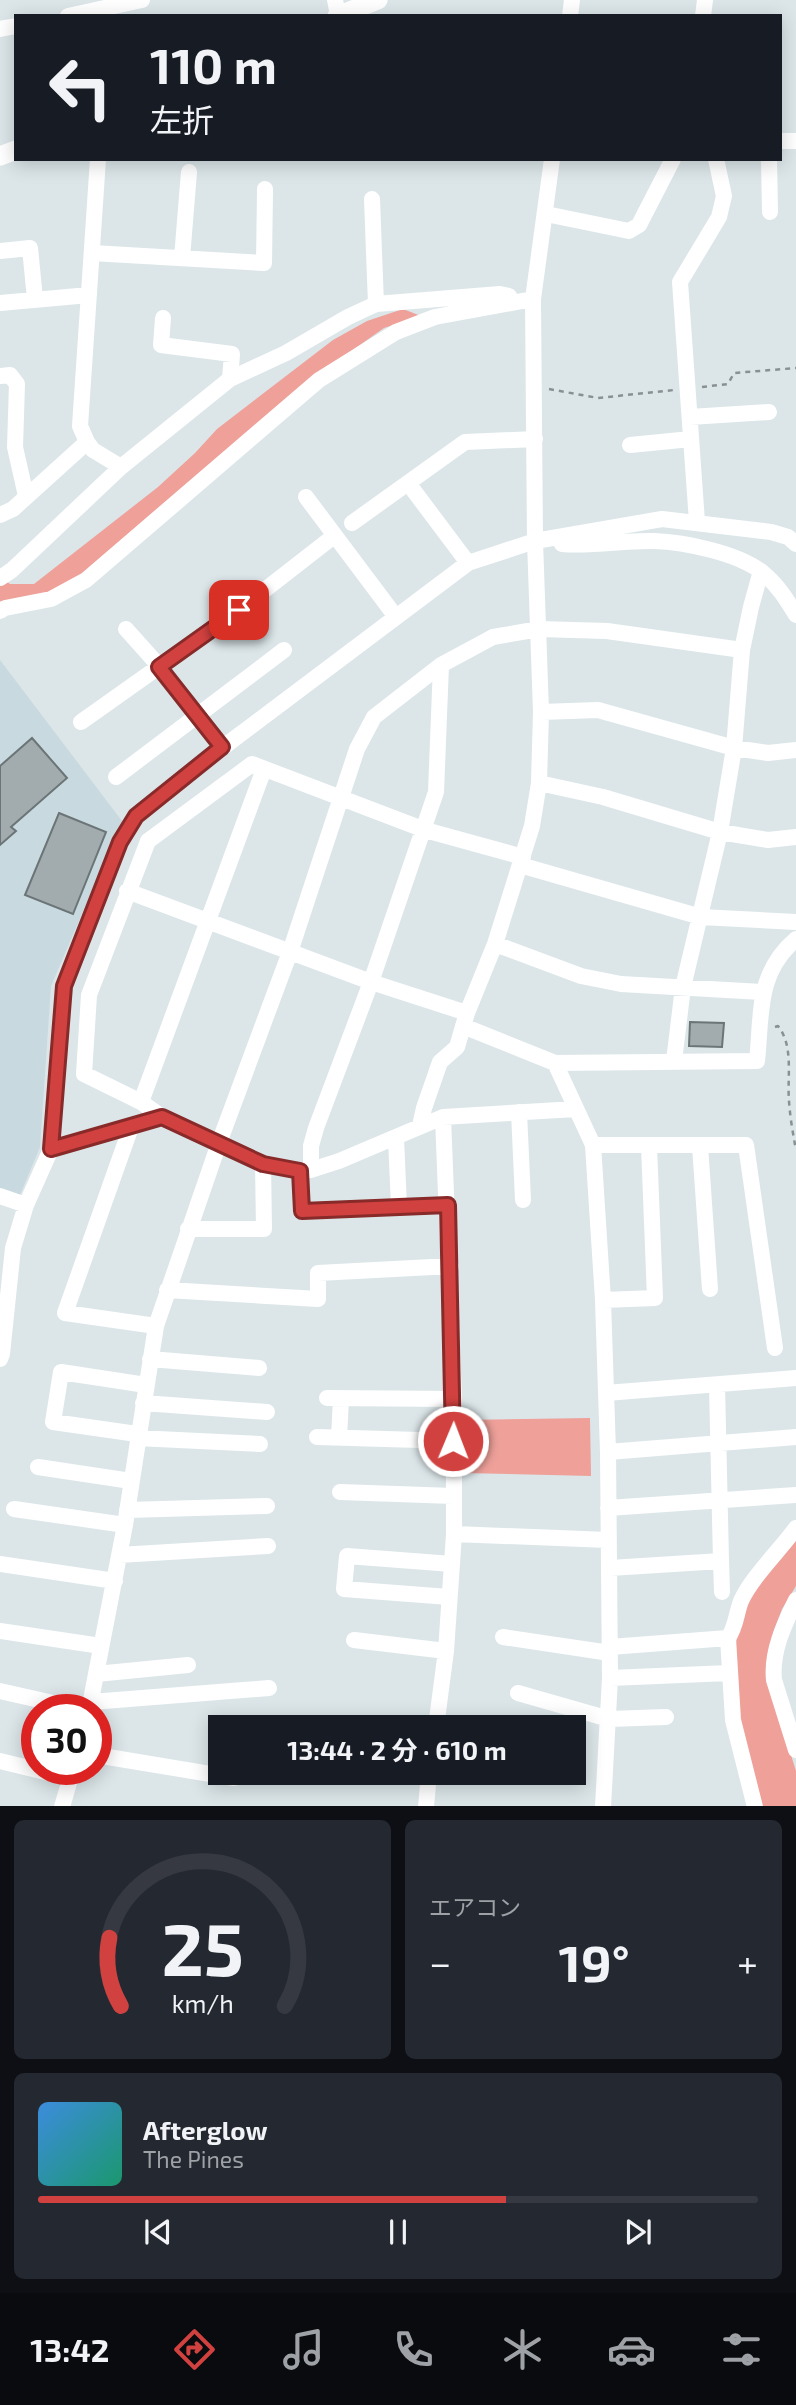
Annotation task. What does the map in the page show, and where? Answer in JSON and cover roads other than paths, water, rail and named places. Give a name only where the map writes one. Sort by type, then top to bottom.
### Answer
[{"type":"main road","points":[[340,14],[378,0]]},
{"type":"street","points":[[77,14],[142,0]]},
{"type":"street","points":[[98,161],[80,426],[93,450],[121,467]]},
{"type":"street","points":[[420,1126],[440,1062],[457,1047],[465,1019],[495,944],[532,826],[539,783],[541,712],[535,541],[535,387],[527,299],[545,214],[552,161]]},
{"type":"street","points":[[545,214],[629,231],[639,225],[672,161]]},
{"type":"street","points":[[698,522],[680,282],[719,217],[724,196],[716,161]]},
{"type":"street","points":[[769,161],[770,212]]},
{"type":"street","points":[[182,258],[189,172]]},
{"type":"street","points":[[92,253],[264,263],[265,189]]},
{"type":"street","points":[[372,199],[376,304]]},
{"type":"street","points":[[0,251],[30,248],[35,299]]},
{"type":"street","points":[[0,578],[12,570],[121,467],[230,379],[286,353],[376,304],[500,294],[527,299]]},
{"type":"street","points":[[0,303],[89,295]]},
{"type":"street","points":[[0,611],[51,599],[86,580],[319,380],[396,332],[435,317],[527,299]]},
{"type":"street","points":[[163,318],[161,345],[233,354],[230,379]]},
{"type":"street","points":[[0,376],[10,375],[17,384],[8,448],[26,496]]},
{"type":"street","points":[[690,417],[769,412]]},
{"type":"street","points":[[352,523],[465,442],[535,439]]},
{"type":"street","points":[[630,445],[691,439]]},
{"type":"street","points":[[0,515],[13,509],[87,442]]},
{"type":"street","points":[[408,483],[468,563]]},
{"type":"street","points":[[306,497],[396,617]]},
{"type":"street","points":[[0,1359],[2,1317],[13,1248],[26,1205],[51,1149],[64,986],[120,842],[136,816],[222,747],[468,563],[535,541],[662,519],[793,536]]},
{"type":"street","points":[[266,589],[334,536]]},
{"type":"street","points":[[535,541],[567,545],[656,541],[710,550],[761,571],[796,615]]},
{"type":"street","points":[[674,1061],[683,987],[720,832],[734,748],[742,650],[761,571]]},
{"type":"street","points":[[81,722],[239,610]]},
{"type":"street","points":[[126,629],[222,747]]},
{"type":"street","points":[[91,1694],[115,1581],[156,1326],[188,1229],[290,952],[357,749],[374,717],[441,665],[493,636],[539,629],[607,631],[742,650]]},
{"type":"street","points":[[116,777],[284,650]]},
{"type":"street","points":[[441,665],[436,792],[371,982],[316,1128],[306,1170],[302,1211],[448,1205]]},
{"type":"street","points":[[541,712],[598,710],[734,748],[768,753],[796,750]]},
{"type":"street","points":[[576,1109],[443,1116],[396,1138],[306,1170],[263,1164],[162,1117],[141,1102],[84,1074],[89,995],[148,841],[252,764],[425,830],[701,917],[796,922]]},
{"type":"street","points":[[141,1102],[264,769]]},
{"type":"street","points":[[539,783],[603,797],[720,832],[768,840],[796,837]]},
{"type":"street","points":[[127,891],[465,1019],[555,1063],[757,1061],[762,992],[775,962],[796,939]]},
{"type":"street","points":[[495,944],[581,976],[621,984],[762,992]]},
{"type":"street","points":[[555,1063],[593,1145],[603,1300],[610,1568],[609,1718],[603,1806]]},
{"type":"street","points":[[519,1112],[523,1200]]},
{"type":"street","points":[[438,1715],[446,1651],[454,1534],[451,1266],[443,1116]]},
{"type":"street","points":[[51,1149],[162,1117]]},
{"type":"street","points":[[131,1127],[65,1313],[156,1326]]},
{"type":"street","points":[[396,1138],[399,1207]]},
{"type":"street","points":[[593,1145],[746,1145],[775,1348]]},
{"type":"street","points":[[603,1300],[655,1298],[649,1146]]},
{"type":"street","points":[[700,1146],[710,1289]]},
{"type":"street","points":[[188,1229],[264,1229],[263,1164]]},
{"type":"street","points":[[0,1196],[26,1205]]},
{"type":"street","points":[[167,1290],[318,1299],[318,1272],[451,1266]]},
{"type":"street","points":[[150,1359],[260,1368]]},
{"type":"street","points":[[146,1385],[61,1372],[53,1422],[137,1436],[260,1444]]},
{"type":"street","points":[[606,1393],[796,1378]]},
{"type":"street","points":[[717,1385],[722,1592]]},
{"type":"street","points":[[339,1437],[334,1398],[454,1399]]},
{"type":"street","points":[[144,1403],[267,1412]]},
{"type":"street","points":[[317,1437],[453,1441]]},
{"type":"street","points":[[608,1452],[796,1437]]},
{"type":"street","points":[[38,1467],[131,1481]]},
{"type":"street","points":[[340,1492],[453,1496]]},
{"type":"street","points":[[608,1508],[796,1495]]},
{"type":"street","points":[[14,1509],[126,1518],[267,1506]]},
{"type":"street","points":[[755,1806],[733,1720],[728,1638],[733,1631],[745,1594],[796,1528]]},
{"type":"street","points":[[454,1534],[608,1540]]},
{"type":"street","points":[[119,1555],[268,1546]]},
{"type":"street","points":[[449,1597],[344,1589],[347,1556],[452,1564]]},
{"type":"street","points":[[610,1568],[721,1562]]},
{"type":"street","points":[[0,1564],[115,1581]]},
{"type":"street","points":[[796,1600],[781,1632],[773,1668],[774,1680],[796,1750]]},
{"type":"street","points":[[0,1631],[101,1646]]},
{"type":"street","points":[[503,1637],[610,1650],[728,1638]]},
{"type":"street","points":[[354,1640],[446,1651]]},
{"type":"street","points":[[96,1674],[188,1665]]},
{"type":"street","points":[[610,1678],[729,1673]]},
{"type":"street","points":[[112,1704],[269,1688]]},
{"type":"street","points":[[0,1691],[21,1695]]},
{"type":"street","points":[[518,1693],[609,1718],[666,1717]]},
{"type":"street","points":[[112,1758],[208,1774]]},
{"type":"street","points":[[0,1761],[21,1765]]},
{"type":"street","points":[[62,1806],[68,1785]]},
{"type":"street","points":[[426,1806],[428,1785]]}]
